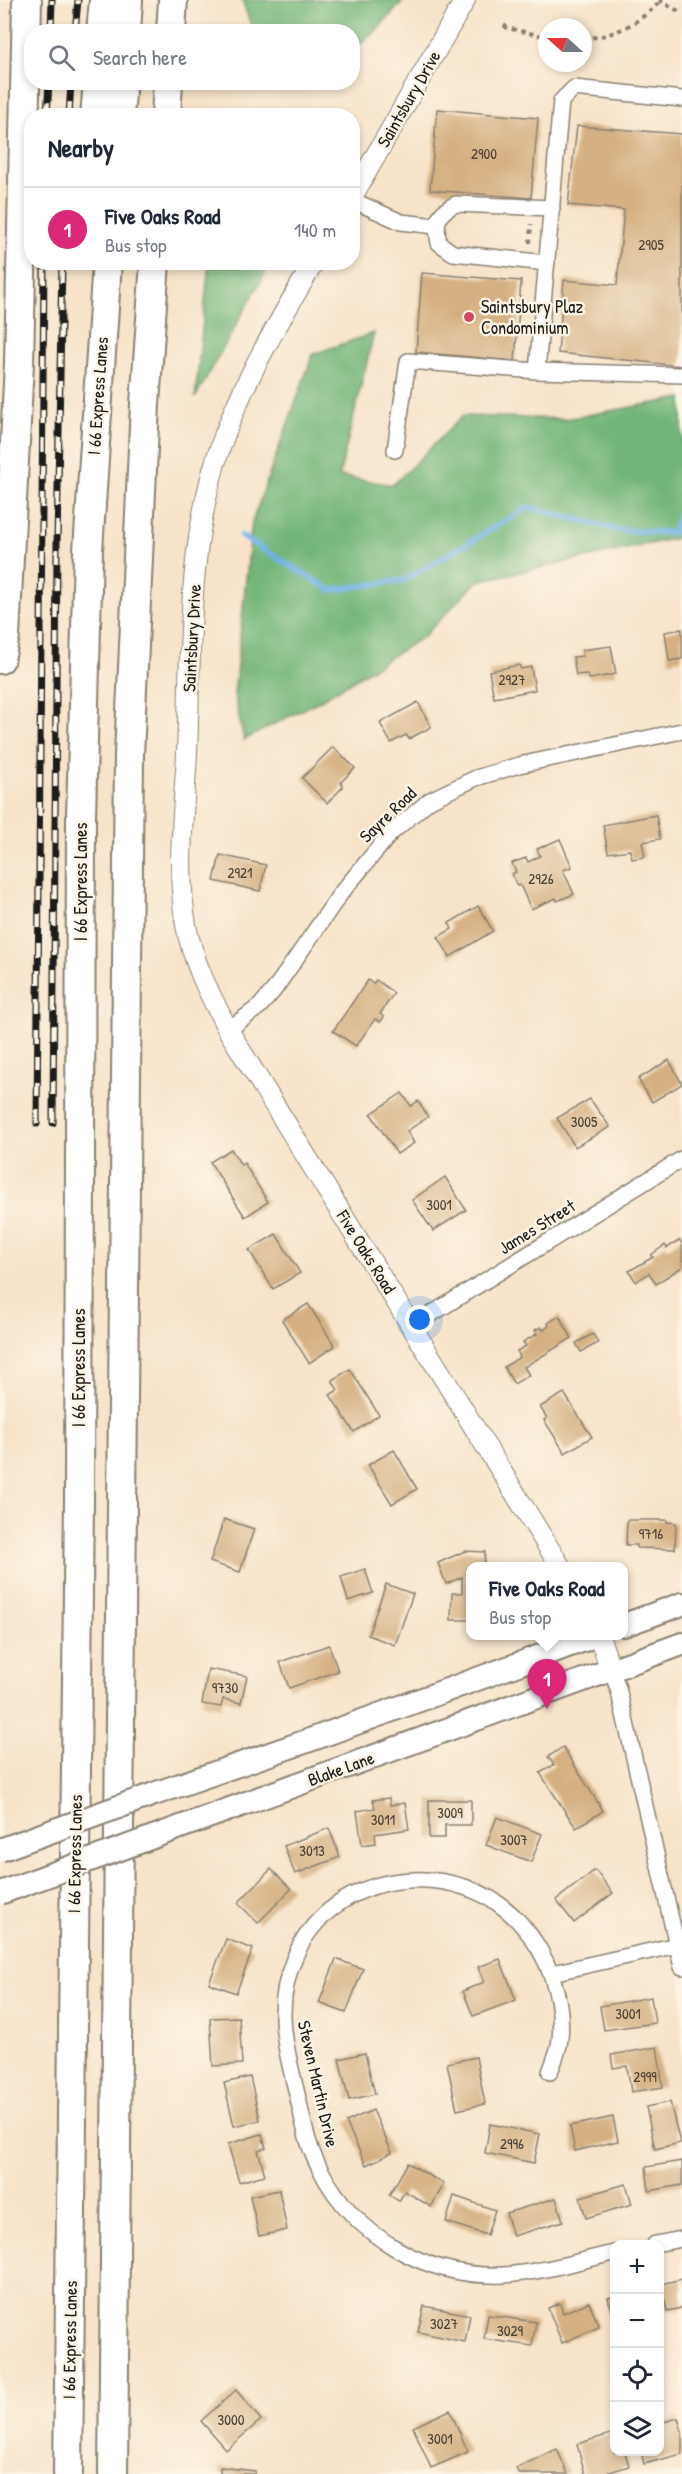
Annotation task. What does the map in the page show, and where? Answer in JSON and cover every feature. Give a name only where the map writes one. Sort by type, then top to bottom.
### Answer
[{"type":"highway","points":[[26,24],[27,0]]},
{"type":"highway","points":[[172,24],[173,0]]},
{"type":"highway","points":[[109,10],[120,24]]},
{"type":"highway","points":[[25,90],[25,108]]},
{"type":"highway","points":[[96,108],[97,90]]},
{"type":"highway","points":[[120,108],[121,90]]},
{"type":"highway","points":[[166,108],[167,90]]},
{"type":"highway","points":[[0,659],[4,636],[19,364],[24,136]]},
{"type":"highway","points":[[88,550],[86,360],[89,270]]},
{"type":"highway","name":"I 66 Express Lanes","points":[[68,2474],[79,1502],[81,817],[88,550],[106,270]]},
{"type":"highway","points":[[112,2474],[129,755],[145,404],[154,270]]},
{"type":"main road","points":[[628,1624],[682,1604]]},
{"type":"main road","name":"Blake Lane","points":[[0,1850],[300,1744],[583,1640]]},
{"type":"main road","name":"Blake Lane","points":[[0,1893],[682,1644]]},
{"type":"street","name":"Saintsbury Drive","points":[[360,185],[465,0]]},
{"type":"street","points":[[537,370],[561,101],[574,88],[682,99]]},
{"type":"street","points":[[360,203],[401,222],[436,226]]},
{"type":"street","points":[[547,263],[453,253],[439,243],[436,226],[444,209],[456,204],[552,208]]},
{"type":"street","name":"Saintsbury Drive","points":[[228,1030],[199,971],[186,925],[182,891],[198,533],[208,487],[229,422],[264,349],[309,270]]},
{"type":"street","points":[[395,450],[408,361],[537,370],[682,375]]},
{"type":"street","name":"Sayre Road","points":[[228,1030],[260,1006],[274,990],[348,885],[391,833],[430,800],[476,778],[519,765],[682,731]]},
{"type":"street","name":"Five Oaks Road","points":[[228,1030],[558,1562]]},
{"type":"street","name":"James Street","points":[[412,1326],[682,1159]]},
{"type":"street","points":[[599,1640],[618,1688],[682,1967]]},
{"type":"street","name":"Steven Martin Drive","points":[[550,2072],[560,2040],[559,2013],[552,1973],[533,1937],[516,1918],[485,1896],[466,1887],[428,1879],[376,1885],[352,1896],[331,1910],[318,1922],[301,1944],[285,1983],[282,2025],[284,2038],[308,2141],[320,2170],[350,2213],[382,2240],[417,2260],[457,2272],[477,2275],[529,2272],[610,2254]]},
{"type":"street","points":[[552,1973],[677,1945]]},
{"type":"street","points":[[664,2242],[682,2239]]},
{"type":"path","points":[[592,36],[619,31],[639,20],[660,1],[682,13]]},
{"type":"path","points":[[504,25],[507,28],[538,35]]},
{"type":"green space","points":[[242,0],[404,0],[360,45],[360,24],[251,24]]},
{"type":"green space","points":[[208,270],[267,270],[195,398]]},
{"type":"green space","points":[[374,333],[339,476],[393,485],[463,416],[566,419],[682,398],[682,537],[478,581],[423,637],[321,700],[244,740],[234,694],[252,522],[313,354]]},
{"type":"building","points":[[437,109],[538,118],[531,198],[430,190]]},
{"type":"building","points":[[577,126],[682,134],[682,366],[558,353],[564,280],[617,285],[624,210],[568,205]]},
{"type":"building","name":"Saintsbury Plaz Condominium","points":[[422,273],[521,281],[515,361],[416,352]]},
{"type":"building","points":[[682,629],[682,659],[669,661],[665,632]]},
{"type":"building","points":[[611,646],[616,674],[590,679],[586,674],[576,675],[573,657],[583,656],[582,650]]},
{"type":"building","points":[[519,665],[521,669],[531,667],[535,690],[494,698],[489,671]]},
{"type":"building","points":[[418,702],[431,727],[409,739],[406,735],[391,743],[380,723]]},
{"type":"building","points":[[333,747],[355,768],[341,782],[343,787],[327,803],[302,778]]},
{"type":"building","points":[[656,815],[660,839],[642,842],[645,857],[632,859],[630,850],[608,853],[603,825]]},
{"type":"building","points":[[560,839],[572,867],[563,870],[574,894],[557,901],[556,898],[531,909],[512,874],[516,872],[512,863],[526,858],[528,862],[540,856],[537,849]]},
{"type":"building","points":[[220,855],[266,865],[260,891],[214,881]]},
{"type":"building","points":[[478,906],[493,931],[450,957],[438,937],[452,929],[449,923]]},
{"type":"building","points":[[368,980],[373,984],[376,980],[394,993],[380,1014],[384,1017],[380,1022],[375,1019],[356,1046],[333,1031]]},
{"type":"building","points":[[669,1060],[682,1084],[652,1102],[638,1079]]},
{"type":"building","points":[[402,1093],[411,1106],[418,1101],[428,1117],[407,1131],[414,1143],[397,1154],[371,1114]]},
{"type":"building","points":[[590,1099],[610,1127],[575,1147],[557,1118]]},
{"type":"building","points":[[231,1149],[241,1165],[244,1163],[268,1202],[245,1217],[210,1162]]},
{"type":"building","points":[[445,1177],[466,1210],[433,1231],[412,1200]]},
{"type":"building","points":[[276,1234],[300,1273],[273,1289],[249,1250]]},
{"type":"building","points":[[680,1240],[682,1267],[656,1284],[649,1273],[636,1282],[629,1271],[653,1257],[651,1255],[665,1245],[667,1248]]},
{"type":"building","points":[[308,1304],[335,1346],[309,1363],[282,1320]]},
{"type":"building","points":[[559,1316],[572,1338],[524,1367],[529,1375],[514,1384],[504,1367],[520,1357],[517,1351],[526,1346],[523,1342],[537,1334],[535,1330],[541,1327],[543,1330],[549,1326],[548,1323]]},
{"type":"building","points":[[593,1334],[598,1343],[581,1352],[576,1343]]},
{"type":"building","points":[[350,1369],[379,1415],[354,1432],[330,1395],[338,1390],[332,1380]]},
{"type":"building","points":[[564,1393],[592,1437],[565,1453],[544,1420],[547,1418],[540,1407]]},
{"type":"building","points":[[394,1450],[417,1489],[392,1504],[368,1465]]},
{"type":"building","points":[[224,1519],[254,1529],[240,1572],[210,1562]]},
{"type":"building","points":[[627,1520],[667,1520],[667,1522],[676,1523],[675,1549],[637,1548],[637,1545],[626,1545]]},
{"type":"building","points":[[465,1551],[485,1552],[484,1562],[466,1562],[466,1620],[451,1620],[452,1593],[462,1593],[462,1577],[446,1584],[438,1563]]},
{"type":"building","points":[[365,1569],[373,1593],[348,1601],[341,1577]]},
{"type":"building","points":[[386,1584],[413,1594],[395,1645],[368,1635]]},
{"type":"building","points":[[329,1645],[338,1671],[289,1688],[280,1662]]},
{"type":"building","points":[[208,1669],[247,1676],[241,1703],[223,1699],[221,1707],[202,1704]]},
{"type":"building","points":[[563,1747],[603,1811],[576,1828],[540,1773],[554,1765],[548,1757]]},
{"type":"building","points":[[389,1798],[390,1805],[405,1803],[409,1829],[375,1834],[376,1843],[362,1845],[357,1811],[375,1808],[373,1800]]},
{"type":"building","points":[[429,1800],[471,1800],[471,1825],[445,1825],[445,1838],[429,1838]]},
{"type":"building","points":[[497,1817],[542,1834],[531,1862],[486,1845]]},
{"type":"building","points":[[329,1828],[340,1857],[295,1874],[284,1846]]},
{"type":"building","points":[[271,1869],[291,1889],[258,1923],[238,1903]]},
{"type":"building","points":[[595,1870],[613,1893],[574,1923],[556,1900]]},
{"type":"building","points":[[226,1939],[253,1949],[236,1993],[209,1983]]},
{"type":"building","points":[[336,1959],[363,1969],[346,2013],[319,2003]]},
{"type":"building","points":[[500,1959],[516,2000],[473,2016],[463,1991],[484,1982],[478,1967]]},
{"type":"building","points":[[651,1997],[655,2023],[604,2030],[600,2006]]},
{"type":"building","points":[[239,2017],[242,2064],[213,2066],[210,2018]]},
{"type":"building","points":[[657,2047],[663,2087],[631,2092],[627,2066],[613,2068],[611,2055]]},
{"type":"building","points":[[365,2053],[375,2094],[349,2100],[339,2059]]},
{"type":"building","points":[[476,2057],[485,2104],[457,2110],[447,2063]]},
{"type":"building","points":[[250,2077],[260,2120],[234,2126],[224,2083]]},
{"type":"building","points":[[670,2102],[680,2143],[655,2149],[646,2107]]},
{"type":"building","points":[[373,2110],[392,2153],[366,2165],[346,2122]]},
{"type":"building","points":[[613,2117],[618,2141],[575,2151],[570,2126]]},
{"type":"building","points":[[490,2124],[540,2134],[534,2163],[485,2153]]},
{"type":"building","points":[[262,2134],[266,2148],[258,2150],[265,2175],[239,2182],[228,2144]]},
{"type":"building","points":[[682,2161],[682,2185],[649,2191],[646,2167]]},
{"type":"building","points":[[408,2163],[444,2184],[431,2207],[405,2191],[399,2201],[389,2195]]},
{"type":"building","points":[[626,2184],[632,2204],[586,2218],[580,2197]]},
{"type":"building","points":[[279,2190],[287,2230],[259,2236],[250,2196]]},
{"type":"building","points":[[454,2196],[495,2210],[487,2235],[446,2222]]},
{"type":"building","points":[[556,2198],[563,2221],[513,2236],[506,2213]]},
{"type":"building","points":[[682,2279],[682,2308],[667,2311],[664,2283]]},
{"type":"building","points":[[589,2302],[599,2327],[562,2343],[548,2308],[560,2303],[563,2313]]},
{"type":"building","points":[[424,2306],[470,2315],[465,2342],[418,2332]]},
{"type":"building","points":[[488,2315],[536,2322],[532,2346],[484,2339]]},
{"type":"building","points":[[236,2390],[261,2420],[226,2450],[201,2421]]},
{"type":"building","points":[[450,2410],[468,2452],[431,2468],[413,2427]]},
{"type":"building","points":[[678,2418],[682,2432],[682,2454],[644,2464],[642,2456],[664,2456],[664,2422]]},
{"type":"building","points":[[610,2434],[610,2456],[626,2456],[629,2466],[603,2474],[585,2474],[577,2444]]},
{"type":"building","points":[[557,2449],[568,2474],[519,2474],[516,2468]]},
{"type":"building","points":[[220,2467],[255,2471],[254,2474],[220,2474]]},
{"type":"waterway","points":[[241,536],[331,590],[405,580],[529,507],[619,530],[673,533],[682,506]]},
{"type":"railway","points":[[51,24],[52,0]]},
{"type":"railway","points":[[76,24],[78,0]]},
{"type":"railway","points":[[47,108],[49,90]]},
{"type":"railway","points":[[69,108],[71,90]]},
{"type":"railway","points":[[37,1124],[44,270]]},
{"type":"railway","points":[[53,1123],[57,544],[62,270]]},
{"type":"place","name":"Saintsbury Plaz Condominium","points":[[469,317]]},
{"type":"place","name":"Five Oaks Road","points":[[547,1709]]}]
